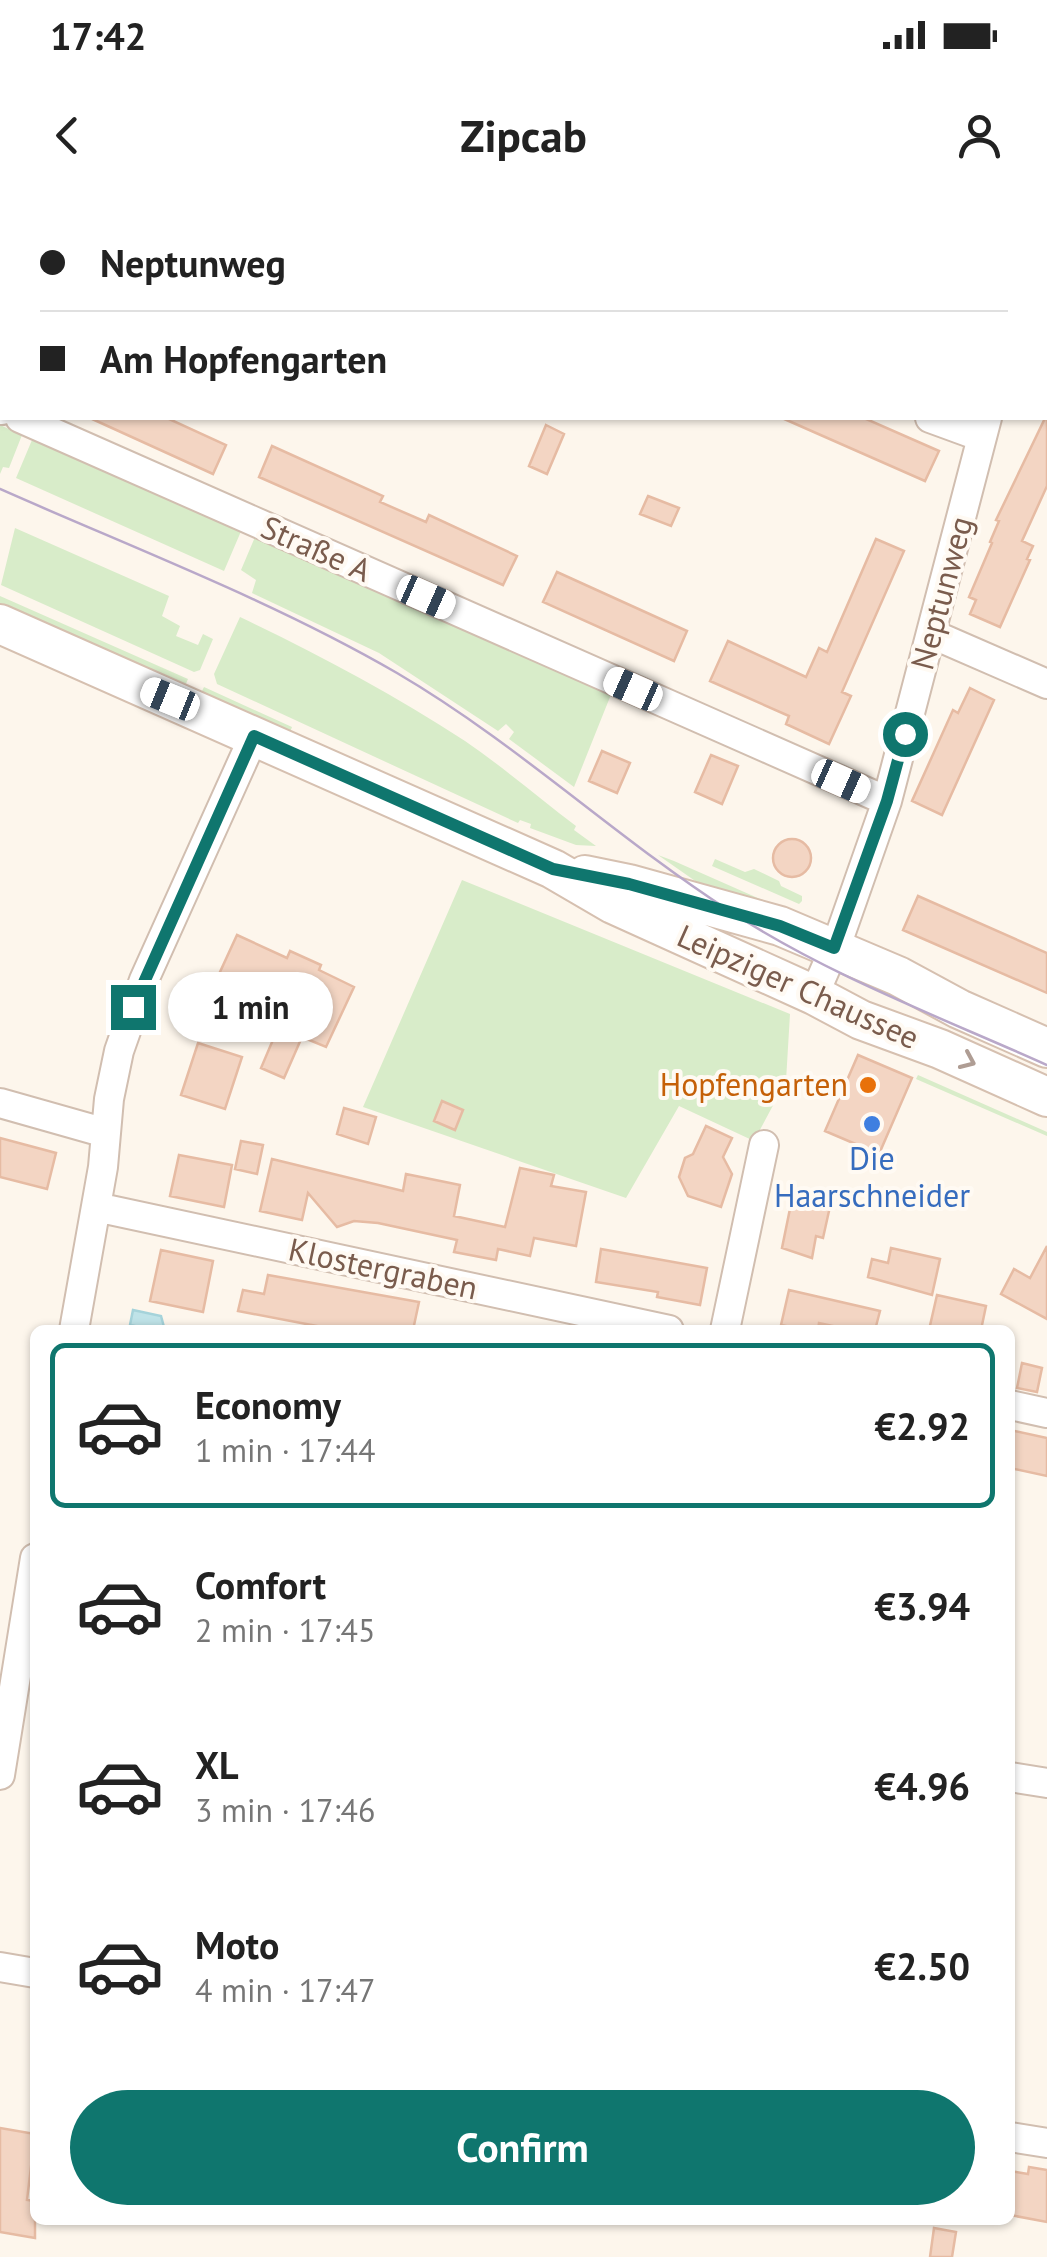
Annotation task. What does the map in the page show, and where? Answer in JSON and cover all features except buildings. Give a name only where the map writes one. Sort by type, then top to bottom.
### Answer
[{"type":"main road","name":"Leipziger Chaussee","points":[[0,624],[553,869],[613,904],[861,1020],[940,1049],[1047,1098]]},
{"type":"main road","name":"Leipziger Chaussee","points":[[553,869],[629,884],[780,926],[1047,1048]]},
{"type":"street","name":"Straße A","points":[[25,420],[887,801]]},
{"type":"street","points":[[942,420],[985,427]]},
{"type":"street","name":"Neptunweg","points":[[814,995],[887,801],[985,427]]},
{"type":"street","points":[[932,634],[1047,684]]},
{"type":"street","points":[[75,1325],[112,1083],[133,1007],[254,736]]},
{"type":"street","points":[[0,1103],[106,1133]]},
{"type":"street","points":[[726,1325],[764,1146]]},
{"type":"street","name":"Klostergraben","points":[[96,1207],[647,1325]]},
{"type":"street","points":[[1015,1406],[1047,1414]]},
{"type":"street","points":[[0,1775],[30,1589]]},
{"type":"street","points":[[1015,1778],[1047,1784]]},
{"type":"street","points":[[0,1967],[30,1971]]},
{"type":"street","points":[[1015,2138],[1047,2143]]},
{"type":"green space","points":[[0,425],[22,435],[9,468],[3,467],[0,474]]},
{"type":"green space","points":[[39,437],[242,529],[224,571],[16,478],[32,440]]},
{"type":"green space","points":[[15,528],[169,596],[162,616],[180,626],[176,636],[198,645],[203,634],[213,639],[200,670],[194,672],[1,585]]},
{"type":"green space","points":[[255,537],[612,692],[574,787],[509,739],[514,732],[506,724],[498,731],[379,653],[252,593],[256,580],[241,570]]},
{"type":"green space","points":[[0,596],[188,679],[185,686],[0,607]]},
{"type":"green space","points":[[240,617],[355,675],[465,741],[576,826],[574,830],[596,846],[576,845],[530,828],[531,824],[520,820],[518,823],[217,684],[214,674]]},
{"type":"green space","points":[[204,687],[292,727],[290,732],[201,693]]},
{"type":"green space","points":[[658,855],[674,861],[787,911],[721,899]]},
{"type":"green space","points":[[715,859],[745,872],[754,869],[779,881],[781,886],[802,896],[802,901],[799,904],[712,866]]},
{"type":"green space","points":[[462,880],[790,1014],[786,1081],[754,1141],[679,1106],[626,1198],[363,1107]]},
{"type":"green space","points":[[918,1075],[1047,1132],[1047,1136],[916,1079]]},
{"type":"water","points":[[133,1310],[161,1316],[163,1325],[130,1325]]},
{"type":"tram line","points":[[0,489],[251,598],[397,673],[482,729],[686,881],[766,933],[885,994],[1047,1065]]},
{"type":"place","name":"Hopfengarten","points":[[868,1085]]},
{"type":"place","name":"Die Haarschneider","points":[[872,1124]]},
{"type":"route","points":[[133,1007],[254,736],[553,869],[629,884],[780,926],[834,948],[887,801],[905,734]]}]
